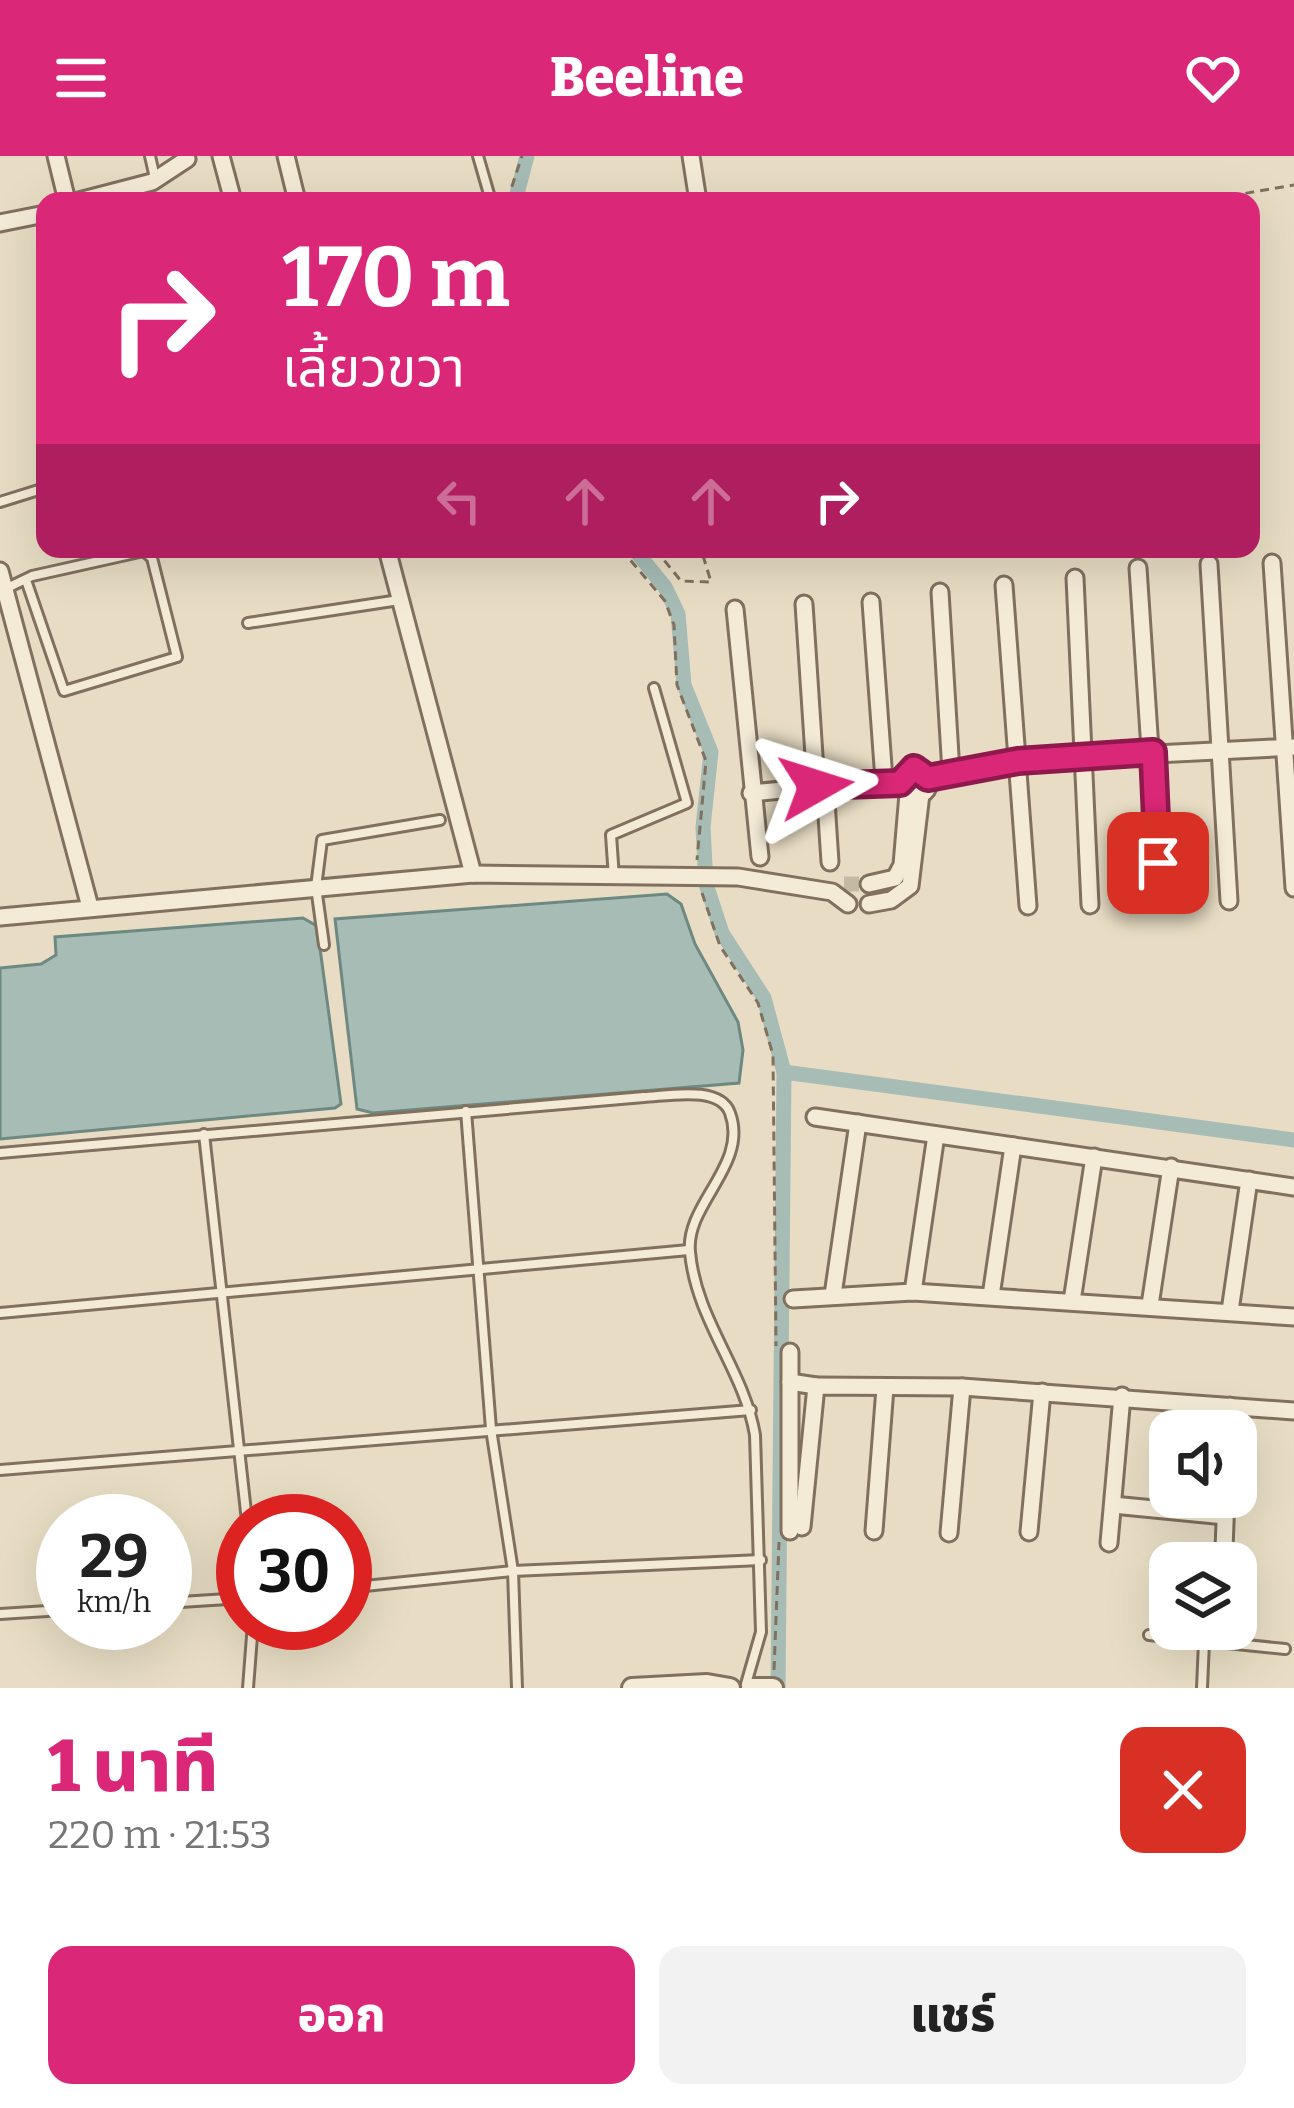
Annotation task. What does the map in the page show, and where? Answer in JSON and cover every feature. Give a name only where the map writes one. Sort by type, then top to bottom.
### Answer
[{"type":"street","points":[[56,156],[65,192]]},
{"type":"street","points":[[221,156],[231,192]]},
{"type":"street","points":[[286,156],[295,192]]},
{"type":"street","points":[[691,156],[697,192]]},
{"type":"street","points":[[112,192],[156,180],[187,159]]},
{"type":"street","points":[[0,223],[36,216]]},
{"type":"street","points":[[389,558],[473,874]]},
{"type":"street","points":[[1272,563],[1289,747],[1294,888]]},
{"type":"street","points":[[1209,564],[1229,901]]},
{"type":"street","points":[[1138,568],[1160,901]]},
{"type":"street","points":[[0,572],[89,907]]},
{"type":"street","points":[[1075,578],[1090,905]]},
{"type":"street","points":[[1004,585],[1028,906]]},
{"type":"street","points":[[940,592],[951,772]]},
{"type":"street","points":[[869,904],[891,900],[910,886],[908,786],[872,602]]},
{"type":"street","points":[[804,604],[830,862]]},
{"type":"street","points":[[735,609],[760,857]]},
{"type":"street","points":[[752,793],[820,786],[908,786],[951,772],[1018,761],[1289,747]]},
{"type":"street","points":[[869,884],[896,878],[902,865],[908,786]]},
{"type":"street","points":[[0,916],[473,874],[738,877],[838,888],[848,904]]},
{"type":"street","points":[[815,1118],[1294,1187]]},
{"type":"street","points":[[832,1295],[858,1123]]},
{"type":"street","points":[[913,1292],[937,1135]]},
{"type":"street","points":[[992,1296],[1013,1146]]},
{"type":"street","points":[[1072,1300],[1094,1157]]},
{"type":"street","points":[[1150,1305],[1171,1167]]},
{"type":"street","points":[[1230,1311],[1249,1180]]},
{"type":"street","points":[[793,1299],[913,1292],[1294,1317]]},
{"type":"street","points":[[790,1352],[796,1529],[816,1386]]},
{"type":"street","points":[[790,1382],[1122,1396],[1294,1411]]},
{"type":"street","points":[[949,1533],[962,1387]]},
{"type":"street","points":[[874,1531],[885,1388]]},
{"type":"street","points":[[1028,1532],[1042,1392]]},
{"type":"street","points":[[1109,1543],[1122,1396]]},
{"type":"street","points":[[1230,1406],[1230,1410]]},
{"type":"street","points":[[1113,1505],[1149,1509]]},
{"type":"street","points":[[632,1688],[707,1684],[730,1688]]},
{"type":"lane","points":[[150,156],[156,180]]},
{"type":"lane","points":[[478,156],[488,192]]},
{"type":"lane","points":[[0,502],[36,491]]},
{"type":"lane","points":[[5,589],[32,577],[111,558]]},
{"type":"lane","points":[[27,583],[64,691],[176,656],[152,558]]},
{"type":"lane","points":[[248,623],[332,614],[400,599]]},
{"type":"lane","points":[[614,879],[611,835],[687,803],[654,688]]},
{"type":"lane","points":[[324,945],[316,887],[322,841],[440,820]]},
{"type":"lane","points":[[0,1153],[644,1097],[705,1095],[722,1102],[731,1114],[732,1142],[716,1187],[692,1230],[689,1250],[708,1328],[751,1410],[761,1560],[757,1687]]},
{"type":"lane","points":[[466,1111],[491,1429],[513,1571],[518,1688]]},
{"type":"lane","points":[[205,1134],[245,1494]]},
{"type":"lane","points":[[0,1312],[479,1273],[689,1250]]},
{"type":"lane","points":[[0,1470],[751,1410]]},
{"type":"lane","points":[[372,1585],[513,1571],[761,1560]]},
{"type":"lane","points":[[0,1614],[36,1612]]},
{"type":"lane","points":[[1257,1647],[1285,1649]]},
{"type":"lane","points":[[248,1688],[251,1650]]},
{"type":"lane","points":[[1202,1688],[1204,1650]]},
{"type":"path","points":[[510,192],[522,156]]},
{"type":"path","points":[[1253,192],[1294,185]]},
{"type":"path","points":[[663,558],[681,580],[711,582],[703,558]]},
{"type":"water","points":[[667,894],[681,904],[695,944],[738,1022],[743,1050],[739,1083],[373,1113],[357,1109],[335,919]]},
{"type":"water","points":[[303,918],[317,926],[341,1104],[0,1139],[0,968],[41,964],[56,955],[55,937]]},
{"type":"waterway","points":[[517,192],[527,156]]},
{"type":"waterway","points":[[641,558],[665,587],[678,614],[684,685],[711,752],[703,827],[706,884],[722,933],[764,998],[784,1072],[778,1688]]},
{"type":"waterway","points":[[784,1072],[1294,1140]]},
{"type":"tunnel","points":[[844,884],[869,884]]},
{"type":"route","points":[[816,786],[900,783],[906,771],[914,768],[928,778],[1018,761],[1153,752],[1158,863]]}]
